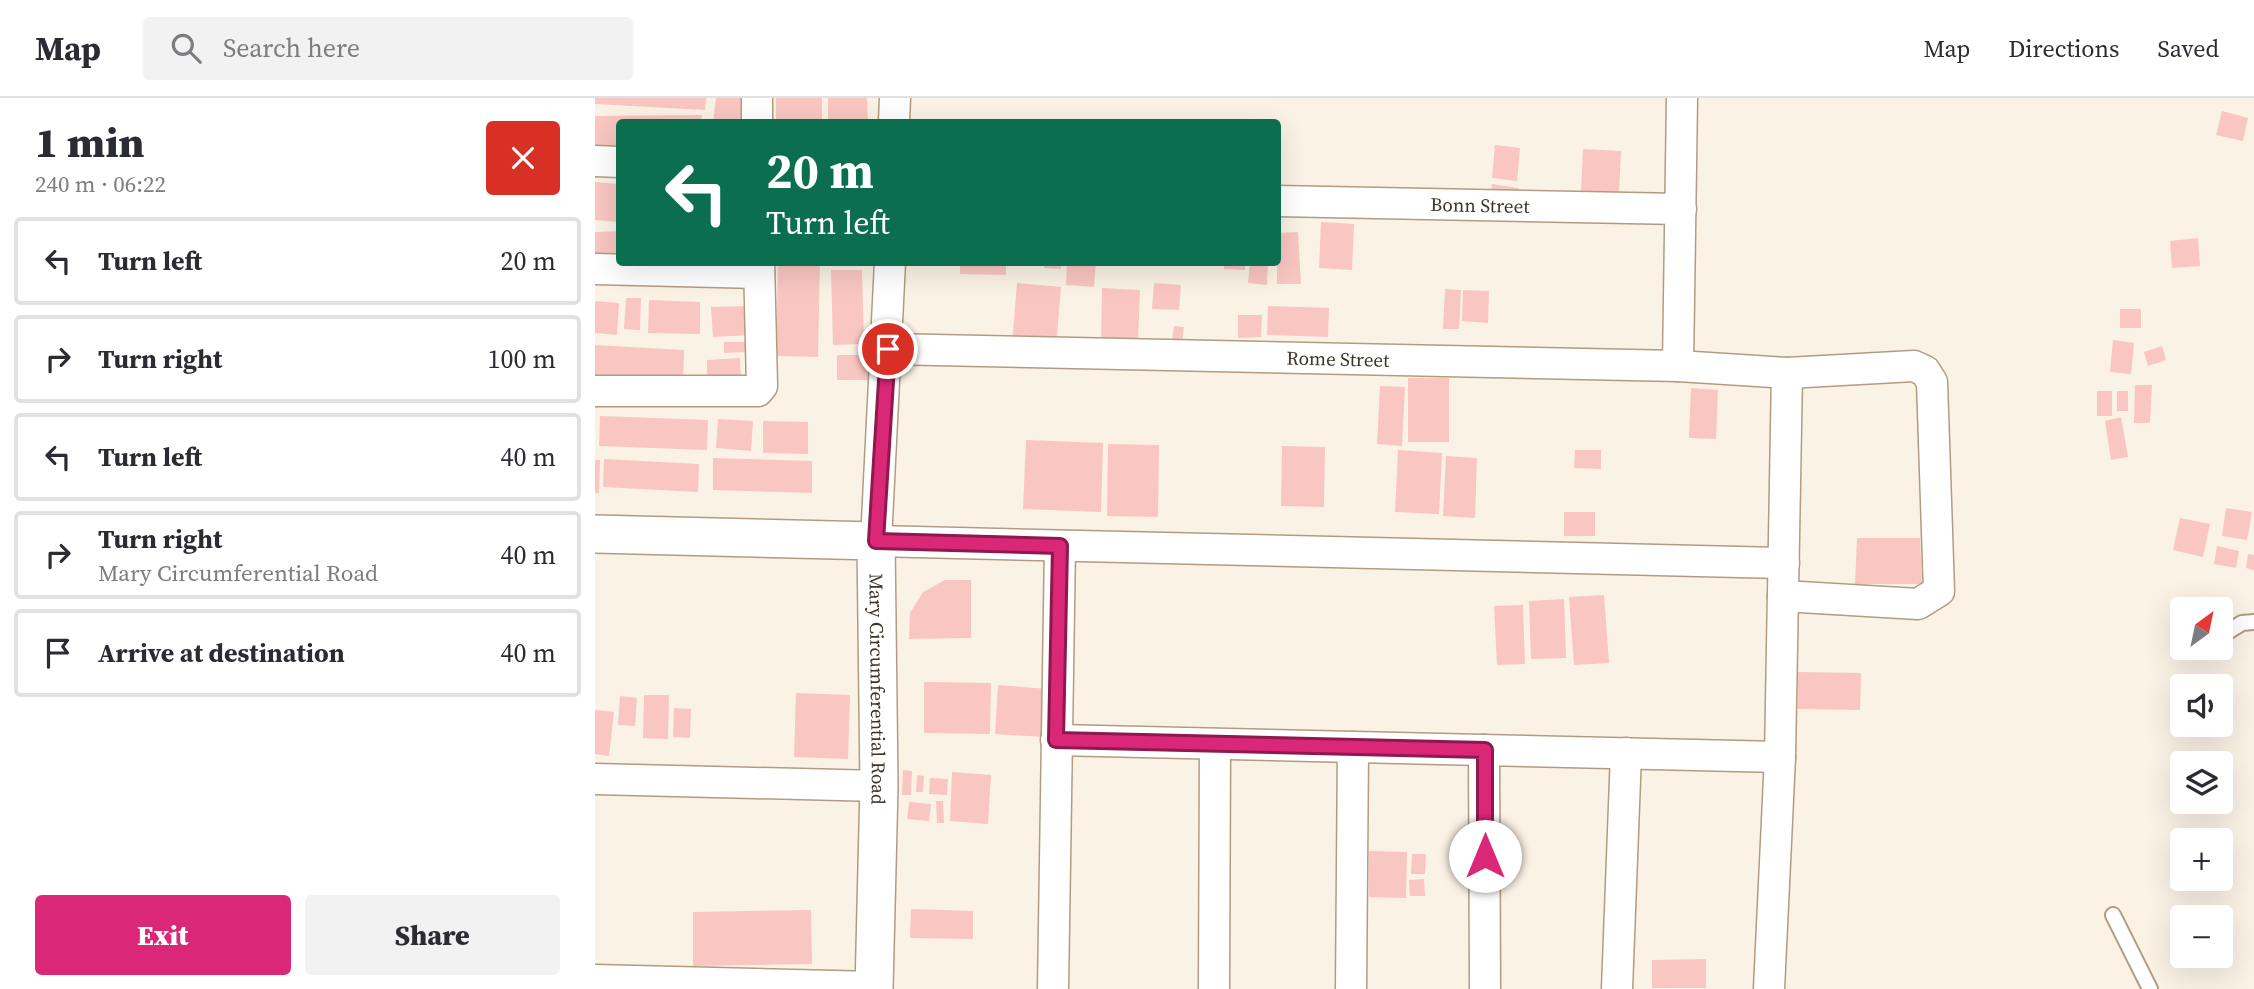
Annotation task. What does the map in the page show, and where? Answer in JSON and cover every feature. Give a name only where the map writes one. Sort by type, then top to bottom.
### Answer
[{"type":"street","points":[[757,98],[757,119]]},
{"type":"street","points":[[894,119],[895,98]]},
{"type":"street","points":[[1678,366],[1682,98]]},
{"type":"street","points":[[595,161],[616,162]]},
{"type":"street","name":"Bonn Street","points":[[1281,201],[1681,209]]},
{"type":"street","name":"Mary Circumferential Road","points":[[874,988],[879,786],[876,541],[888,349],[890,266]]},
{"type":"street","points":[[595,269],[759,268],[762,386],[753,393],[595,391]]},
{"type":"street","name":"Rome Street","points":[[888,349],[1678,366],[1787,373],[1914,366],[1925,372],[1932,383],[1939,591],[1918,604],[1783,596]]},
{"type":"street","points":[[1769,989],[1780,757],[1787,373]]},
{"type":"street","points":[[595,534],[1784,564]]},
{"type":"street","points":[[1053,989],[1060,546]]},
{"type":"street","points":[[1056,740],[1780,757]]},
{"type":"street","points":[[1214,989],[1215,744]]},
{"type":"street","points":[[1351,989],[1353,747]]},
{"type":"street","points":[[1485,750],[1485,989]]},
{"type":"street","points":[[1617,989],[1626,753]]},
{"type":"street","points":[[595,779],[879,786]]},
{"type":"street","points":[[595,980],[651,985],[874,988]]},
{"type":"lane","points":[[2233,629],[2242,623],[2254,622]]},
{"type":"lane","points":[[2113,915],[2150,989]]},
{"type":"building","points":[[595,98],[706,98],[705,110],[595,104]]},
{"type":"building","points":[[716,98],[745,98],[743,119],[713,119]]},
{"type":"building","points":[[776,98],[822,98],[822,119],[776,119]]},
{"type":"building","points":[[828,98],[867,98],[868,119],[828,119]]},
{"type":"building","points":[[2222,111],[2248,118],[2243,141],[2216,135]]},
{"type":"building","points":[[702,115],[701,119],[616,119],[616,149],[595,149],[595,116]]},
{"type":"building","points":[[1495,145],[1520,148],[1517,181],[1492,178]]},
{"type":"building","points":[[1583,149],[1621,151],[1619,193],[1581,191]]},
{"type":"building","points":[[595,182],[616,184],[616,222],[595,220]]},
{"type":"building","points":[[1492,184],[1519,188],[1517,198],[1491,194]]},
{"type":"building","points":[[1321,222],[1354,224],[1352,270],[1319,268]]},
{"type":"building","points":[[616,231],[616,258],[595,259],[595,232]]},
{"type":"building","points":[[1298,232],[1301,284],[1277,284],[1277,266],[1281,266],[1281,233]]},
{"type":"building","points":[[2198,238],[2200,266],[2172,268],[2170,241]]},
{"type":"building","points":[[778,266],[820,266],[818,357],[776,356]]},
{"type":"building","points":[[960,266],[1006,266],[1006,275],[960,274]]},
{"type":"building","points":[[1044,266],[1061,266],[1061,269]]},
{"type":"building","points":[[1067,266],[1096,266],[1094,287],[1066,285]]},
{"type":"building","points":[[1224,266],[1245,266],[1245,270],[1224,269]]},
{"type":"building","points":[[1250,266],[1268,266],[1267,285],[1248,283]]},
{"type":"building","points":[[831,270],[862,270],[864,344],[833,345]]},
{"type":"building","points":[[1017,283],[1061,287],[1056,348],[1012,344]]},
{"type":"building","points":[[1154,283],[1181,285],[1179,310],[1152,309]]},
{"type":"building","points":[[1102,288],[1140,290],[1138,343],[1101,341]]},
{"type":"building","points":[[1445,289],[1461,290],[1459,329],[1443,329]]},
{"type":"building","points":[[1463,290],[1489,291],[1488,323],[1462,321]]},
{"type":"building","points":[[626,298],[641,298],[640,330],[624,329]]},
{"type":"building","points":[[649,300],[700,302],[700,334],[648,333]]},
{"type":"building","points":[[595,301],[619,303],[617,335],[595,333]]},
{"type":"building","points":[[749,306],[751,335],[713,337],[711,307]]},
{"type":"building","points":[[1268,306],[1329,308],[1328,337],[1267,335]]},
{"type":"building","points":[[2120,309],[2141,309],[2141,328],[2120,328]]},
{"type":"building","points":[[1238,315],[1262,315],[1261,337],[1238,338]]},
{"type":"building","points":[[1174,326],[1184,327],[1182,342],[1172,341]]},
{"type":"building","points":[[2113,340],[2134,343],[2131,374],[2110,372]]},
{"type":"building","points":[[724,342],[749,342],[749,352],[724,353]]},
{"type":"building","points":[[595,345],[684,350],[683,384],[595,380]]},
{"type":"building","points":[[2162,346],[2166,360],[2148,366],[2144,352]]},
{"type":"building","points":[[837,355],[870,355],[870,380],[837,380]]},
{"type":"building","points":[[740,358],[741,386],[707,387],[707,360]]},
{"type":"building","points":[[1408,378],[1449,378],[1449,442],[1408,442]]},
{"type":"building","points":[[2135,385],[2152,385],[2150,423],[2134,423]]},
{"type":"building","points":[[1380,386],[1405,387],[1402,446],[1377,444]]},
{"type":"building","points":[[1691,388],[1718,390],[1716,439],[1689,438]]},
{"type":"building","points":[[2097,391],[2112,391],[2112,416],[2097,416]]},
{"type":"building","points":[[2117,391],[2128,391],[2128,411],[2117,411]]},
{"type":"building","points":[[600,416],[708,420],[707,450],[599,446]]},
{"type":"building","points":[[2121,417],[2128,457],[2111,460],[2105,421]]},
{"type":"building","points":[[718,419],[753,421],[751,451],[716,448]]},
{"type":"building","points":[[763,421],[808,422],[808,454],[763,453]]},
{"type":"building","points":[[1026,440],[1103,443],[1101,512],[1023,509]]},
{"type":"building","points":[[1108,444],[1159,445],[1158,517],[1107,516]]},
{"type":"building","points":[[1282,446],[1325,447],[1324,507],[1281,506]]},
{"type":"building","points":[[1398,450],[1442,453],[1439,514],[1395,512]]},
{"type":"building","points":[[1575,450],[1601,450],[1601,469],[1574,468]]},
{"type":"building","points":[[1446,456],[1477,458],[1475,518],[1443,516]]},
{"type":"building","points":[[713,458],[812,461],[812,493],[713,490]]},
{"type":"building","points":[[604,459],[699,464],[698,492],[603,487]]},
{"type":"building","points":[[595,460],[600,460],[599,493],[595,493]]},
{"type":"building","points":[[2226,508],[2252,512],[2247,540],[2222,536]]},
{"type":"building","points":[[1564,512],[1595,512],[1595,536],[1564,536]]},
{"type":"building","points":[[2180,518],[2210,524],[2203,557],[2173,550]]},
{"type":"building","points":[[1857,538],[1920,538],[1922,584],[1855,584]]},
{"type":"building","points":[[2217,546],[2239,551],[2236,568],[2214,564]]},
{"type":"building","points":[[2248,554],[2254,555],[2254,570],[2246,568]]},
{"type":"building","points":[[945,580],[971,580],[971,638],[909,639],[910,613],[923,592]]},
{"type":"building","points":[[1604,595],[1609,663],[1574,665],[1569,597]]},
{"type":"building","points":[[1564,599],[1566,658],[1531,659],[1529,601]]},
{"type":"building","points":[[1523,605],[1525,664],[1497,665],[1494,606]]},
{"type":"building","points":[[1798,672],[1861,673],[1860,710],[1798,709]]},
{"type":"building","points":[[924,682],[991,683],[990,734],[924,733]]},
{"type":"building","points":[[998,685],[1048,689],[1045,737],[995,734]]},
{"type":"building","points":[[796,693],[850,695],[848,759],[794,757]]},
{"type":"building","points":[[644,695],[669,695],[668,739],[643,738]]},
{"type":"building","points":[[620,696],[637,698],[635,726],[618,725]]},
{"type":"building","points":[[674,708],[691,709],[690,738],[673,737]]},
{"type":"building","points":[[595,710],[614,712],[609,756],[595,754]]},
{"type":"building","points":[[903,770],[912,771],[911,795],[902,795]]},
{"type":"building","points":[[952,772],[991,775],[988,824],[950,821]]},
{"type":"building","points":[[917,775],[924,776],[923,792],[916,792]]},
{"type":"building","points":[[930,778],[948,779],[947,795],[929,794]]},
{"type":"building","points":[[936,801],[943,801],[944,823],[937,823]]},
{"type":"building","points":[[909,802],[931,804],[929,821],[907,819]]},
{"type":"building","points":[[1369,851],[1407,852],[1406,898],[1369,897]]},
{"type":"building","points":[[1412,854],[1426,854],[1425,874],[1411,874]]},
{"type":"building","points":[[1424,879],[1425,896],[1410,896],[1409,880]]},
{"type":"building","points":[[911,909],[973,911],[973,939],[910,938]]},
{"type":"building","points":[[811,910],[812,964],[693,966],[693,912]]},
{"type":"building","points":[[1706,959],[1706,988],[1652,988],[1652,960]]},
{"type":"route","points":[[888,349],[876,541],[1060,546],[1056,740],[1485,750],[1485,856]]}]
